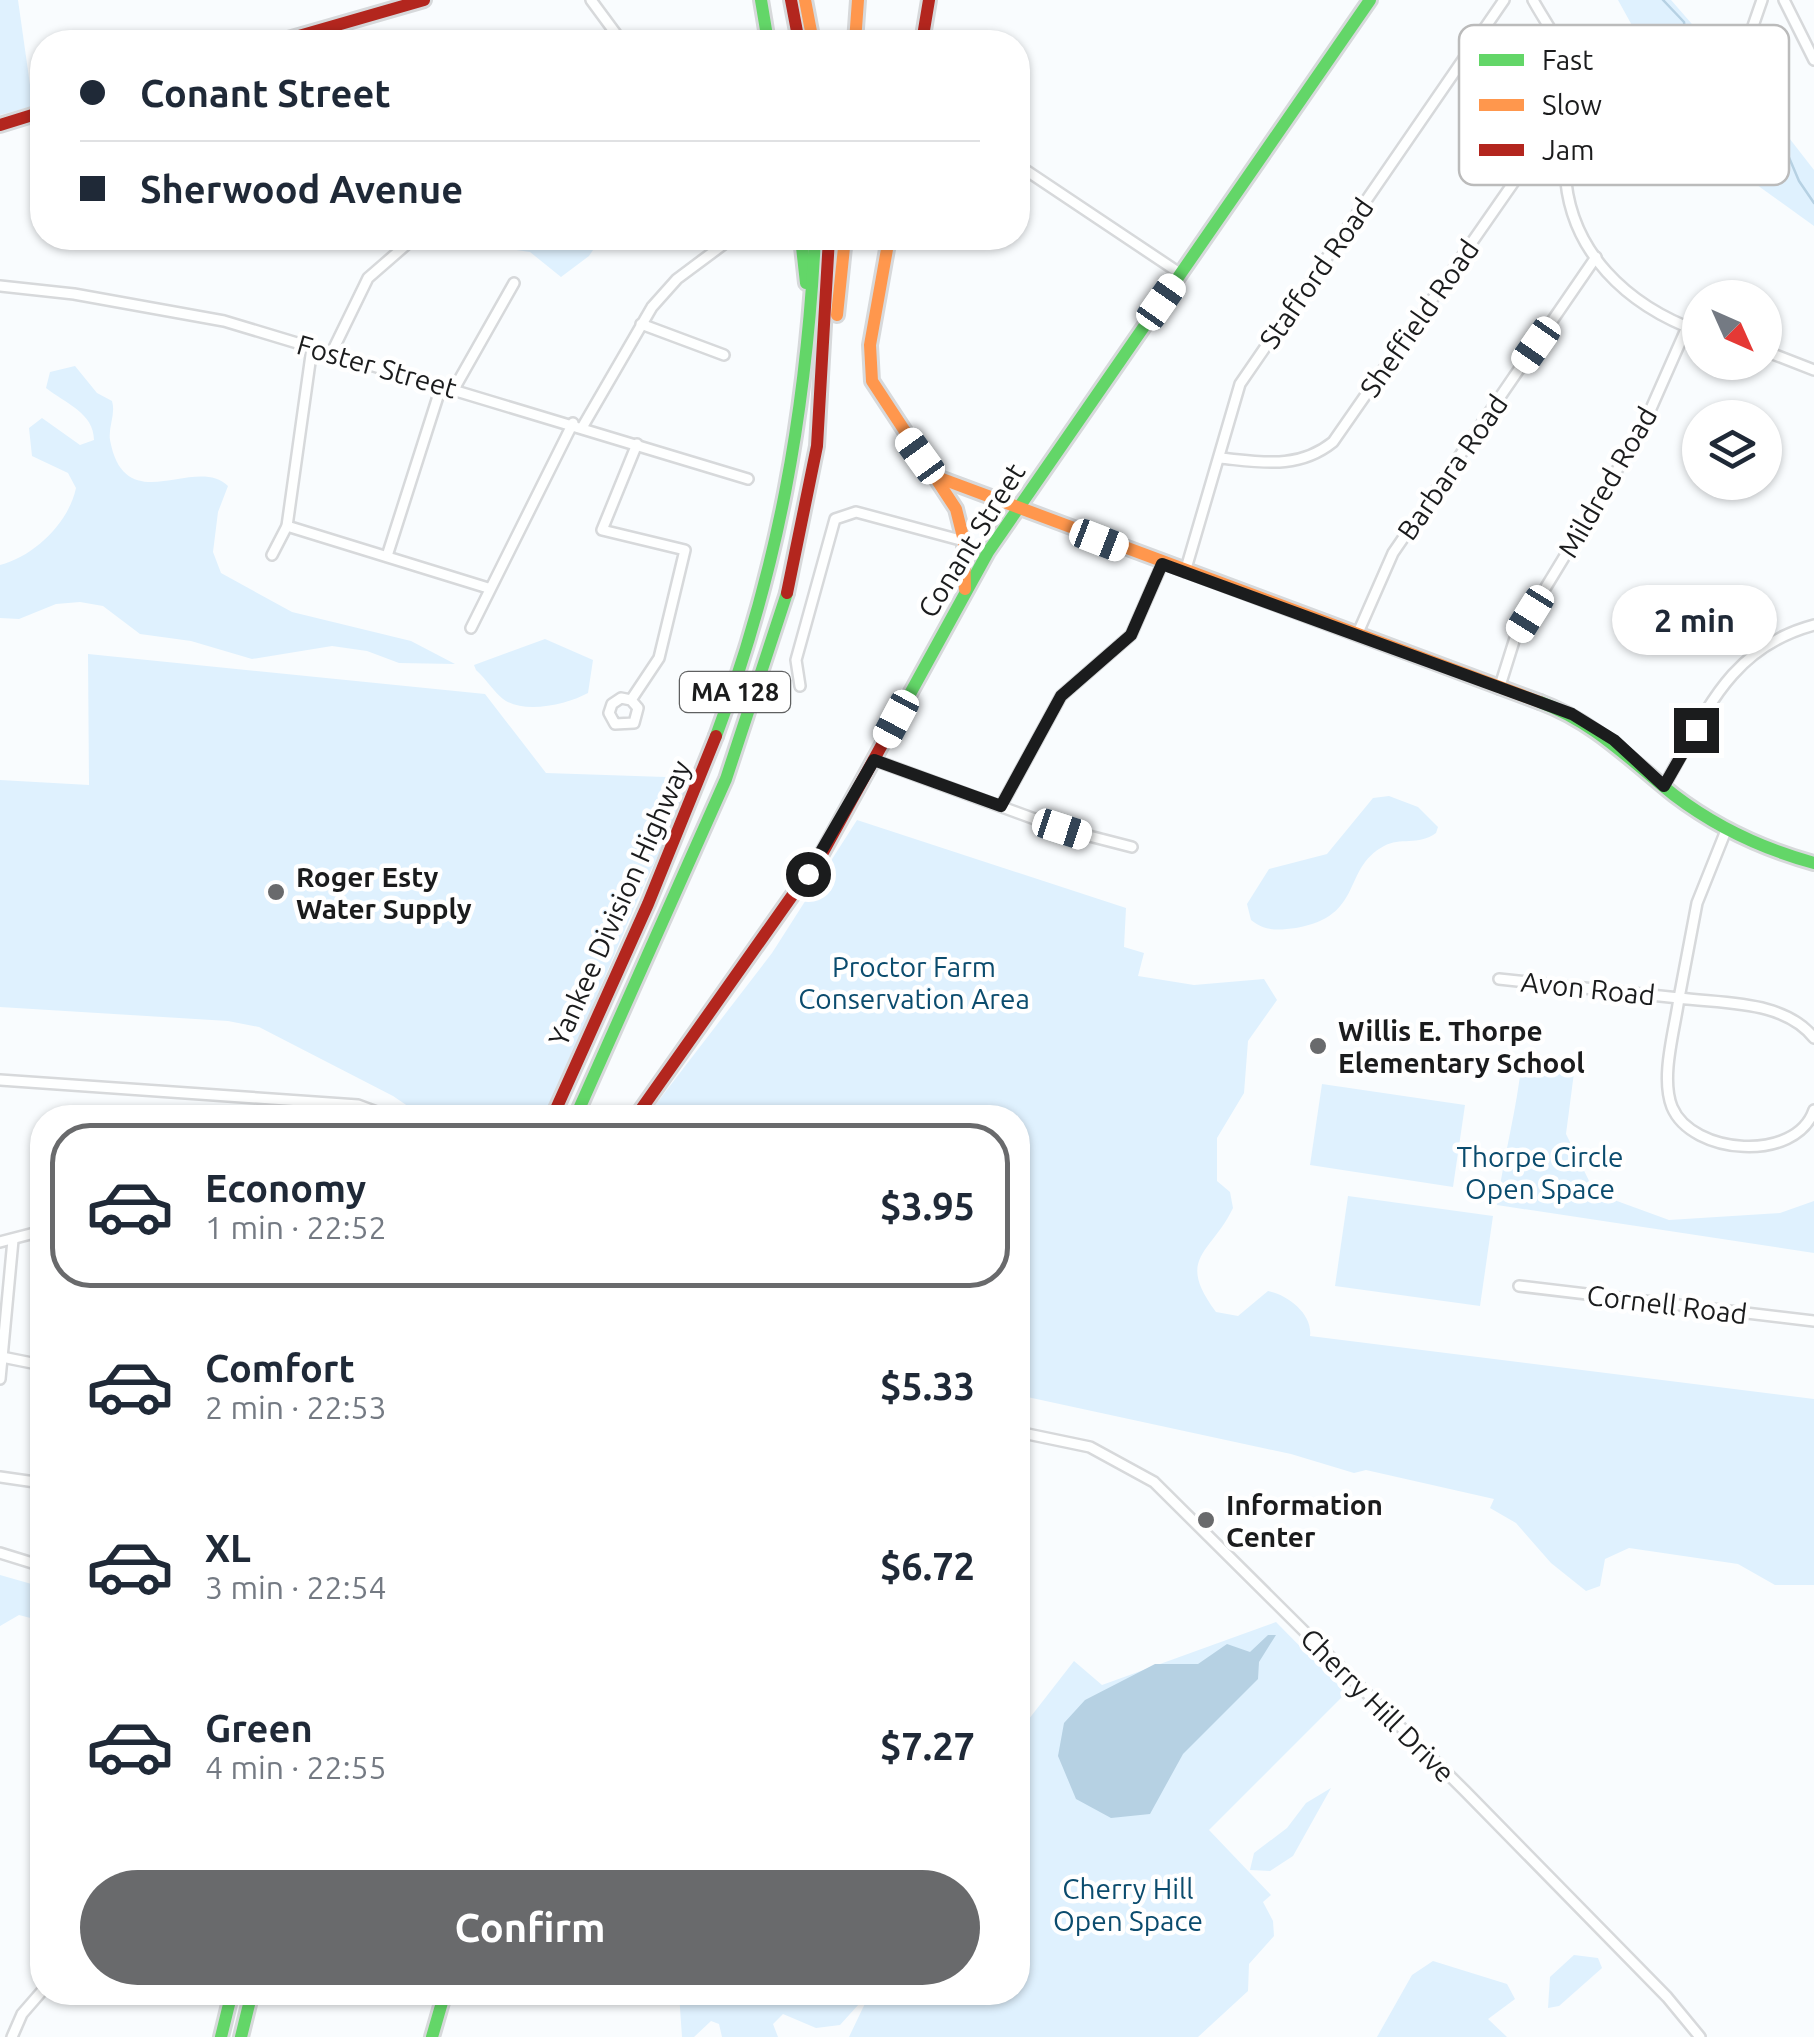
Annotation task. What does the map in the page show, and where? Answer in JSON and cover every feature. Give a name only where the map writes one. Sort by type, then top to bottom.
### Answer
[{"type":"main road","points":[[320,30],[424,0]]},
{"type":"main road","points":[[791,0],[796,30]]},
{"type":"main road","points":[[805,0],[811,30]]},
{"type":"main road","points":[[856,30],[858,0]]},
{"type":"main road","points":[[924,30],[929,0]]},
{"type":"main road","name":"Conant Street","points":[[643,1105],[664,1070],[804,881],[966,592],[1018,509],[1370,0]]},
{"type":"main road","points":[[760,1],[766,30]]},
{"type":"main road","points":[[0,125],[30,116]]},
{"type":"main road","points":[[800,440],[807,312],[803,250]]},
{"type":"main road","name":"Yankee Division Highway","points":[[558,1105],[687,818],[725,719],[769,584],[800,440],[813,322],[815,250]]},
{"type":"main road","name":"Yankee Division Highway","points":[[580,1105],[700,841],[752,706],[795,566],[820,423],[828,250]]},
{"type":"main road","points":[[820,423],[831,378],[843,250]]},
{"type":"main road","points":[[886,250],[870,358],[872,381],[882,403],[956,509],[964,541],[966,592]]},
{"type":"main road","points":[[937,477],[1499,690],[1572,714],[1598,728],[1664,786],[1727,828],[1814,864]]},
{"type":"main road","points":[[221,2037],[229,2005]]},
{"type":"main road","points":[[241,2037],[249,2005]]},
{"type":"main road","points":[[432,2037],[441,2005]]},
{"type":"street","points":[[591,0],[613,30]]},
{"type":"street","name":"Stafford Road","points":[[1487,25],[1504,0]]},
{"type":"street","points":[[1534,0],[1547,25]]},
{"type":"street","points":[[1753,25],[1762,0]]},
{"type":"street","points":[[1784,0],[1814,60]]},
{"type":"street","name":"Stafford Road","points":[[1185,572],[1240,384],[1459,65]]},
{"type":"street","points":[[1030,173],[1181,274]]},
{"type":"street","name":"Sheffield Road","points":[[1220,458],[1286,464],[1308,458],[1333,442],[1512,185]]},
{"type":"street","points":[[1567,185],[1570,204],[1596,257],[1643,307],[1682,325]]},
{"type":"street","points":[[332,354],[368,278],[400,250]]},
{"type":"street","points":[[471,628],[488,588],[578,425],[642,324],[677,280],[716,250]]},
{"type":"street","name":"Barbara Road","points":[[1357,635],[1393,553],[1596,257]]},
{"type":"street","points":[[454,390],[514,283]]},
{"type":"street","name":"Foster Street","points":[[0,286],[74,294],[212,319],[578,425],[748,479]]},
{"type":"street","points":[[642,324],[724,355]]},
{"type":"street","name":"Mildred Road","points":[[1499,690],[1515,638],[1642,429],[1682,338]]},
{"type":"street","points":[[272,555],[287,526],[312,348]]},
{"type":"street","points":[[1782,358],[1814,370]]},
{"type":"street","points":[[387,556],[441,387]]},
{"type":"street","points":[[631,700],[659,658],[685,550],[602,530],[637,444]]},
{"type":"street","points":[[800,686],[796,660],[834,519],[856,512],[964,541]]},
{"type":"street","points":[[287,526],[488,588]]},
{"type":"street","points":[[1001,806],[1061,696],[1131,635],[1162,564]]},
{"type":"street","points":[[1664,786],[1728,676],[1775,638],[1814,625]]},
{"type":"street","points":[[874,760],[1106,843],[1132,848]]},
{"type":"street","name":"Avon Road","points":[[1499,980],[1679,998],[1698,903],[1727,828]]},
{"type":"street","points":[[1814,1038],[1805,1027],[1778,1012],[1679,998],[1669,1093],[1678,1118],[1710,1140],[1770,1146],[1794,1136],[1814,1110]]},
{"type":"street","points":[[0,1080],[358,1105]]},
{"type":"street","points":[[0,1242],[30,1235]]},
{"type":"street","points":[[0,1380],[13,1240]]},
{"type":"street","name":"Cornell Road","points":[[1519,1286],[1814,1321]]},
{"type":"street","points":[[2,1357],[30,1363]]},
{"type":"street","name":"Cherry Hill Drive","points":[[1030,1434],[1090,1447],[1154,1482],[1667,1996],[1700,2037]]},
{"type":"street","points":[[0,1477],[30,1481]]},
{"type":"street","points":[[0,1554],[30,1563]]},
{"type":"street","points":[[12,2037],[30,2005]]},
{"type":"green space","points":[[0,0],[18,0],[30,107],[0,115]]},
{"type":"green space","points":[[1618,0],[1671,0],[1693,25],[1632,25]]},
{"type":"green space","points":[[1789,138],[1814,170],[1814,226],[1757,185],[1789,185]]},
{"type":"green space","points":[[516,250],[593,250],[561,277],[530,252]]},
{"type":"green space","points":[[75,366],[97,393],[112,401],[110,440],[118,464],[130,477],[145,482],[214,478],[228,486],[218,512],[213,552],[221,573],[292,612],[411,641],[455,664],[399,663],[367,651],[332,646],[252,659],[191,641],[140,634],[103,606],[80,602],[56,604],[19,619],[0,618],[0,565],[26,554],[49,536],[66,513],[76,488],[68,473],[32,456],[29,428],[42,418],[80,445],[94,440],[84,416],[46,388],[50,372]]},
{"type":"green space","points":[[545,639],[593,660],[588,693],[558,704],[512,704],[476,670],[474,665]]},
{"type":"green space","points":[[88,654],[485,694],[546,773],[695,778],[644,885],[551,1105],[406,1105],[259,1027],[228,1021],[0,1007],[0,780],[89,785]]},
{"type":"green space","points":[[1389,796],[1418,807],[1438,827],[1436,833],[1384,846],[1362,867],[1343,903],[1318,922],[1278,930],[1251,920],[1247,904],[1269,869],[1327,854],[1373,798]]},
{"type":"green space","name":"Proctor Farm Conservation Area","points":[[857,820],[1126,908],[1124,947],[1144,953],[1138,976],[1194,985],[1264,979],[1277,1000],[1248,1041],[1244,1093],[1217,1138],[1217,1181],[1230,1192],[1233,1208],[1198,1267],[1204,1294],[1216,1312],[1238,1316],[1268,1291],[1298,1307],[1308,1321],[1310,1336],[1814,1399],[1814,1585],[1775,1585],[1738,1564],[1629,1548],[1605,1559],[1600,1586],[1586,1591],[1551,1563],[1516,1523],[1490,1508],[1494,1499],[1366,1470],[1354,1473],[1291,1454],[1030,1398],[1030,1105],[655,1105],[772,953]]},
{"type":"green space","name":"Thorpe Circle Open Space","points":[[1522,1059],[1575,1065],[1566,1134],[1595,1193],[1669,1220],[1780,1213],[1814,1201],[1814,1253],[1497,1205]]},
{"type":"green space","points":[[1322,1084],[1465,1105],[1453,1187],[1310,1165]]},
{"type":"green space","points":[[1348,1196],[1493,1216],[1480,1306],[1335,1286]]},
{"type":"green space","points":[[0,1575],[30,1584],[30,1618],[19,1615],[0,1626]]},
{"type":"green space","name":"Cherry Hill Open Space","points":[[1276,1622],[1346,1693],[1209,1830],[1271,1895],[1263,1902],[1273,1921],[1274,1936],[1249,1964],[1248,1991],[1198,2037],[849,2037],[864,2005],[1030,2005],[1030,1718],[1074,1661],[1102,1685]]},
{"type":"green space","points":[[1331,1788],[1293,1856],[1270,1871],[1250,1870],[1254,1853],[1287,1828],[1306,1803]]},
{"type":"green space","points":[[1574,1955],[1598,1958],[1602,1968],[1559,2006],[1548,2008],[1550,1977]]},
{"type":"green space","points":[[1433,1961],[1507,1984],[1515,1999],[1488,2019],[1507,2037],[1377,2037],[1412,1975]]},
{"type":"green space","points":[[680,2005],[858,2005],[840,2025],[816,2028],[783,2014],[773,2024],[778,2037],[722,2037],[719,2024],[711,2021],[694,2037],[682,2037]]},
{"type":"shaded area","points":[[1268,1635],[1276,1635],[1259,1662],[1258,1679],[1183,1754],[1150,1814],[1111,1818],[1076,1799],[1058,1756],[1064,1723],[1085,1700],[1155,1664],[1198,1664],[1227,1644],[1250,1652]]},
{"type":"waterway","points":[[1663,0],[1684,25]]},
{"type":"waterway","points":[[1789,158],[1814,203]]},
{"type":"traffic: fast","points":[[761,0],[766,30]]},
{"type":"traffic: fast","points":[[900,712],[988,552],[1370,0]]},
{"type":"traffic: fast","points":[[802,250],[806,283]]},
{"type":"traffic: fast","points":[[716,736],[756,613],[785,491],[804,366],[814,250]]},
{"type":"traffic: fast","points":[[581,1105],[726,779],[787,593]]},
{"type":"traffic: fast","points":[[1540,702],[1595,731],[1674,795],[1723,827],[1814,863]]},
{"type":"traffic: fast","points":[[221,2037],[229,2005]]},
{"type":"traffic: fast","points":[[241,2037],[249,2005]]},
{"type":"traffic: fast","points":[[432,2037],[441,2005]]},
{"type":"traffic: slow","points":[[805,0],[811,30]]},
{"type":"traffic: slow","points":[[856,30],[858,0]]},
{"type":"traffic: slow","points":[[837,315],[844,250]]},
{"type":"traffic: slow","points":[[887,250],[870,345],[872,381],[956,509],[964,541],[965,589]]},
{"type":"traffic: slow","points":[[937,477],[1540,702]]},
{"type":"traffic: jam","points":[[320,30],[424,0]]},
{"type":"traffic: jam","points":[[791,0],[797,30]]},
{"type":"traffic: jam","points":[[924,30],[929,0]]},
{"type":"traffic: jam","points":[[0,125],[30,116]]},
{"type":"traffic: jam","points":[[787,593],[817,446],[828,250]]},
{"type":"traffic: jam","points":[[644,1105],[823,852],[900,712]]},
{"type":"traffic: jam","points":[[558,1105],[648,904],[716,736]]},
{"type":"place","name":"Roger Esty Water Supply","points":[[276,892]]},
{"type":"place","name":"Willis E. Thorpe Elementary School","points":[[1318,1046]]},
{"type":"place","name":"Information Center","points":[[1206,1520]]},
{"type":"route","points":[[808,874],[848,811],[874,760],[1001,806],[1061,696],[1138,625],[1162,564],[1572,714],[1614,740],[1664,786],[1696,730]]}]
